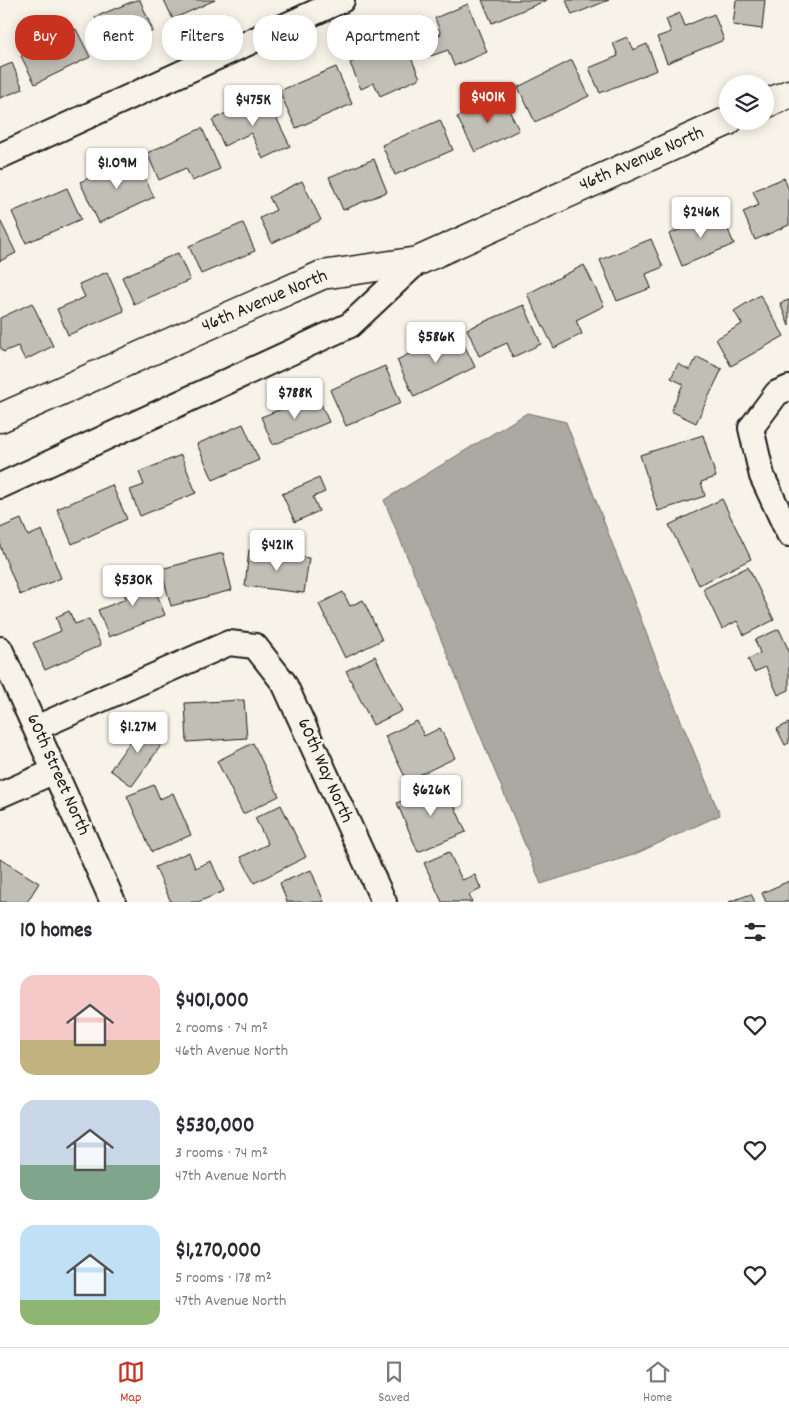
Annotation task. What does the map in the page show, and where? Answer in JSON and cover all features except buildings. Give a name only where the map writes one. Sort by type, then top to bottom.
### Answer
[{"type":"street","points":[[0,156],[342,0]]},
{"type":"street","points":[[774,100],[789,94]]},
{"type":"street","name":"46th Avenue North","points":[[0,418],[322,275],[418,261],[719,125]]},
{"type":"street","points":[[0,486],[350,325],[418,261]]},
{"type":"street","points":[[789,388],[777,393],[751,428],[762,476],[789,534]]},
{"type":"street","name":"60th Way North","points":[[36,728],[229,643],[255,646],[284,683],[384,902]]},
{"type":"street","name":"60th Street North","points":[[0,649],[113,902]]},
{"type":"street","points":[[0,795],[55,771]]},
{"type":"shaded area","points":[[527,413],[566,422],[661,672],[720,815],[633,855],[541,884],[384,500]]}]
